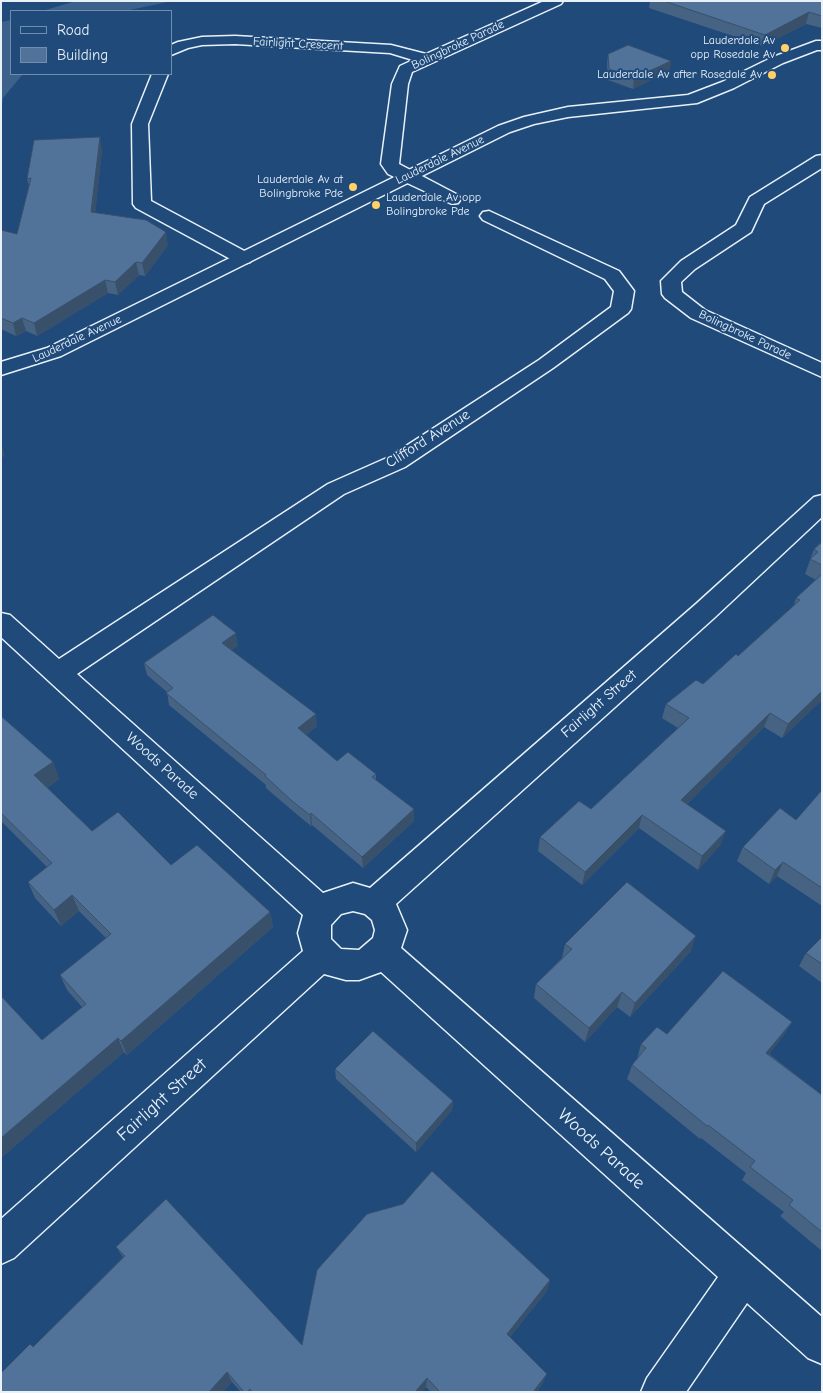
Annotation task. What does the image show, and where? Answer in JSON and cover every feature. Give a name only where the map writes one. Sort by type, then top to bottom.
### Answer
[{"type":"street","name":"Bolingbroke Parade","points":[[452,199],[405,177],[394,170],[390,164],[400,84],[405,69],[556,1]]},
{"type":"street","name":"Fairlight Crescent","points":[[172,50],[183,45],[202,41],[235,40],[391,49],[426,58]]},
{"type":"street","name":"Lauderdale Avenue","points":[[1,368],[54,352],[491,135],[530,120],[591,108],[690,100],[728,86],[778,60],[819,46]]},
{"type":"street","points":[[160,75],[140,124],[142,204],[243,258]]},
{"type":"street","name":"Bolingbroke Parade","points":[[822,160],[756,201],[744,228],[688,265],[672,282],[672,294],[698,314],[822,371]]},
{"type":"street","name":"Clifford Avenue","points":[[58,673],[336,489],[397,462],[546,364],[621,308],[624,291],[612,275],[489,216]]},
{"type":"street","name":"Fairlight Street","points":[[375,903],[705,611],[822,503]]},
{"type":"street","name":"Woods Parade","points":[[1,622],[322,912]]},
{"type":"street","points":[[353,897],[375,903],[383,910],[388,920],[391,930],[388,942],[382,952],[372,960],[359,965],[333,962],[323,954],[316,944],[314,932],[316,921],[322,912],[331,904],[353,897]]},
{"type":"street","name":"Woods Parade","points":[[382,952],[742,1276],[822,1344]]},
{"type":"street","name":"Fairlight Street","points":[[1,1246],[323,954]]},
{"type":"street","points":[[660,1392],[742,1276]]},
{"type":"shaded area","points":[[76,1],[172,1],[130,10],[45,10]]},
{"type":"shaded area","points":[[10,20],[10,75],[22,75],[3,98],[1,111],[1,22]]},
{"type":"building","points":[[664,1],[822,1],[822,16],[809,12],[765,35]]},
{"type":"building","points":[[628,45],[671,61],[634,78],[609,69],[608,54]]},
{"type":"building","points":[[100,137],[91,212],[146,220],[166,232],[142,263],[136,262],[115,282],[105,280],[34,323],[22,318],[13,323],[1,318],[1,230],[17,234],[31,178],[27,179],[34,140]]},
{"type":"building","points":[[822,542],[822,565],[810,559],[818,552],[814,549]]},
{"type":"building","points":[[822,574],[822,691],[788,724],[770,713],[681,800],[726,831],[702,856],[642,815],[585,872],[540,837],[579,801],[591,809],[689,718],[666,704],[696,680],[703,684],[736,654],[738,656],[800,600],[796,598]]},
{"type":"building","points":[[213,615],[236,633],[222,643],[316,714],[298,728],[337,761],[348,752],[376,774],[372,777],[414,809],[362,857],[311,813],[310,815],[292,801],[266,775],[166,693],[173,688],[144,663]]},
{"type":"building","points":[[1,716],[53,762],[34,775],[92,831],[118,812],[171,865],[197,845],[270,912],[121,1041],[118,1038],[1,1138],[1,996],[42,1040],[86,1004],[60,975],[111,934],[72,895],[54,910],[28,882],[52,863],[1,813]]},
{"type":"building","points":[[822,790],[822,888],[783,862],[775,870],[743,847],[780,808],[796,820]]},
{"type":"building","points":[[627,882],[696,936],[635,1003],[622,992],[589,1028],[536,984],[572,949],[565,944]]},
{"type":"building","points":[[822,937],[822,964],[806,953]]},
{"type":"building","points":[[723,971],[792,1022],[766,1053],[822,1095],[822,1232],[789,1205],[793,1200],[750,1167],[755,1161],[707,1126],[632,1065],[646,1048],[641,1044],[657,1027],[667,1034]]},
{"type":"building","points":[[373,1031],[453,1101],[416,1143],[335,1069]]},
{"type":"building","points":[[432,1171],[550,1280],[507,1334],[547,1374],[533,1392],[440,1392],[427,1378],[415,1392],[252,1392],[250,1389],[244,1392],[227,1372],[209,1392],[1,1392],[1,1373],[30,1344],[33,1347],[125,1256],[116,1247],[166,1199],[302,1345],[317,1270],[367,1214],[403,1204]]},
{"type":"place","name":"Lauderdale Av opp Rosedale Av","points":[[785,48]]},
{"type":"place","name":"Lauderdale Av after Rosedale Av","points":[[772,75]]},
{"type":"place","name":"Lauderdale Av at Bolingbroke Pde","points":[[353,187]]},
{"type":"place","name":"Lauderdale Av opp Bolingbroke Pde","points":[[376,205]]}]
